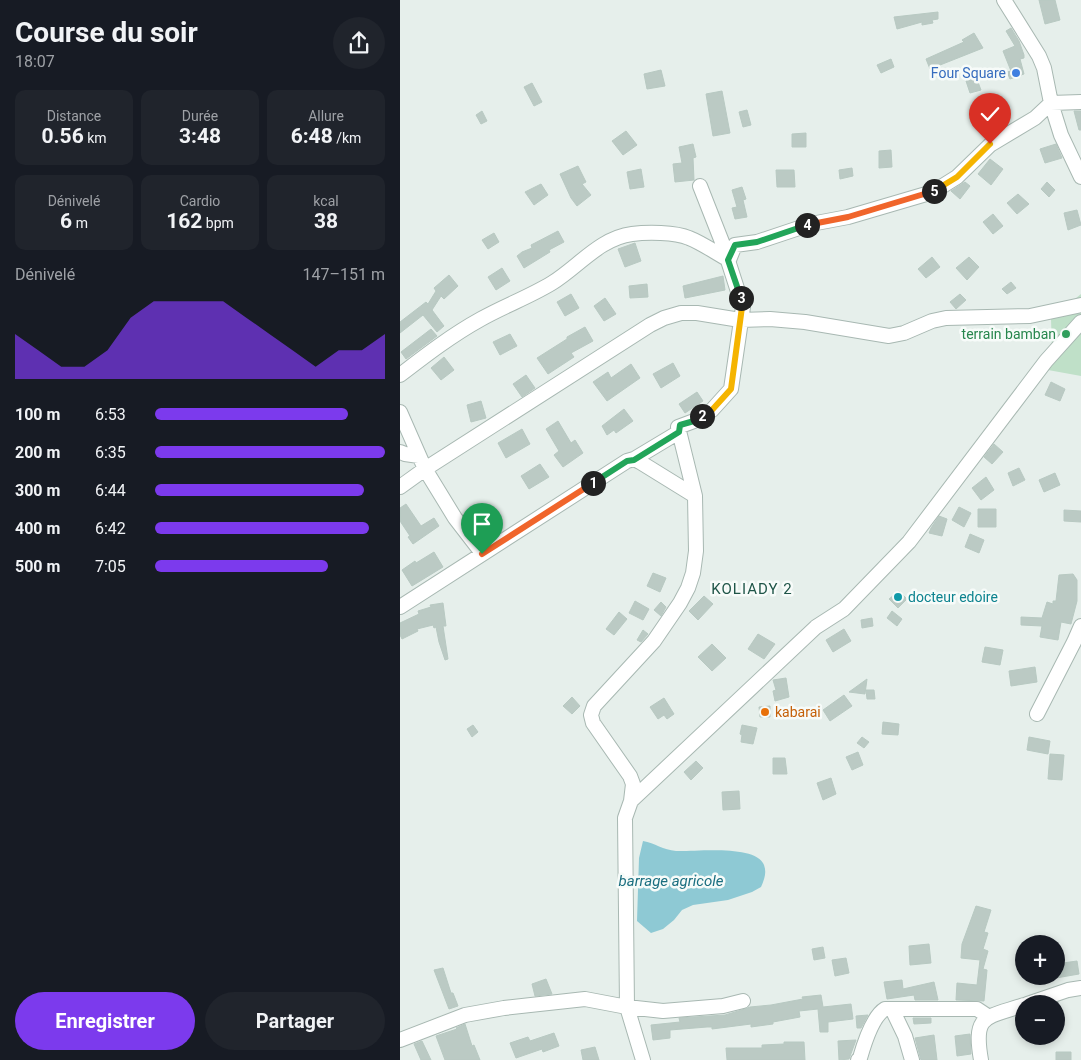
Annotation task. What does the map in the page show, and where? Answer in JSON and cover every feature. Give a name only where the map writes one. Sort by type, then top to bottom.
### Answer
[{"type":"street","points":[[1004,0],[1039,56],[1044,68],[1051,103],[1061,134],[1081,177]]},
{"type":"street","points":[[400,375],[472,324],[548,285],[584,258],[623,236],[638,233],[666,234],[729,243],[757,242],[811,224],[848,217],[933,192],[957,177],[990,144],[1035,118],[1051,103],[1081,102]]},
{"type":"street","points":[[643,1060],[627,1007],[625,818],[631,801],[633,784],[630,776],[593,723],[591,715],[594,706],[654,641],[688,588],[693,573],[696,551],[695,496],[679,432],[680,425],[694,421],[712,410],[731,389],[742,301],[728,260],[729,243],[700,186]]},
{"type":"street","points":[[688,237],[728,260]]},
{"type":"street","points":[[400,452],[422,463],[434,465],[641,330],[664,318],[688,312],[740,320],[770,319],[805,322],[889,336],[904,333],[932,321],[1030,316],[1074,307],[1081,321],[1046,361],[909,542],[844,609],[816,627],[631,801]]},
{"type":"street","points":[[400,412],[422,463],[455,518],[482,554]]},
{"type":"street","points":[[400,607],[627,461],[634,460],[679,432]]},
{"type":"street","points":[[634,460],[695,496]]},
{"type":"street","points":[[400,487],[422,463]]},
{"type":"street","points":[[1037,714],[1081,626]]},
{"type":"street","points":[[1053,995],[1081,988]]},
{"type":"street","points":[[400,1040],[465,1015],[504,1008],[585,999],[627,1007],[663,1011],[723,1006],[743,1001]]},
{"type":"street","points":[[981,1060],[977,1040],[979,1026],[989,1017],[1015,1008]]},
{"type":"street","points":[[858,1060],[880,1012],[885,1009],[977,1010],[989,1017]]},
{"type":"street","points":[[892,1009],[905,1036],[912,1060]]},
{"type":"green space","name":"terrain bamban","points":[[1081,294],[1081,376],[1037,368],[1052,349],[1051,319]]},
{"type":"water","name":"barrage agricole","points":[[643,841],[676,851],[724,851],[749,854],[759,858],[764,865],[764,879],[761,887],[752,892],[728,900],[693,905],[682,910],[663,929],[651,933],[637,921],[639,858]]},
{"type":"building","points":[[1039,0],[1055,0],[1060,20],[1045,24]]},
{"type":"building","points":[[938,12],[938,19],[932,20],[933,23],[922,25],[922,22],[897,29],[894,17]]},
{"type":"building","points":[[1011,28],[1019,41],[1024,55],[1024,58],[1020,59],[1024,74],[1010,79],[1007,72],[1011,71],[1003,51],[1015,46],[1006,31]]},
{"type":"building","points":[[974,33],[983,48],[930,69],[926,59],[964,42],[962,40]]},
{"type":"building","points":[[891,59],[894,67],[881,73],[877,65]]},
{"type":"building","points":[[661,70],[665,86],[647,89],[644,74]]},
{"type":"building","points":[[976,77],[981,90],[970,93],[966,81]]},
{"type":"building","points":[[532,83],[542,102],[534,106],[524,87]]},
{"type":"building","points":[[722,91],[730,133],[713,136],[706,94]]},
{"type":"building","points":[[747,110],[751,125],[743,127],[739,112]]},
{"type":"building","points":[[482,111],[487,121],[481,124],[476,115]]},
{"type":"building","points":[[1074,111],[1081,111],[1081,130],[1079,130]]},
{"type":"building","points":[[626,131],[637,145],[623,155],[612,141]]},
{"type":"building","points":[[806,133],[806,147],[792,147],[792,134]]},
{"type":"building","points":[[693,144],[696,157],[693,158],[694,180],[675,182],[673,164],[682,163],[679,147]]},
{"type":"building","points":[[1056,144],[1062,158],[1045,163],[1040,149]]},
{"type":"building","points":[[891,150],[892,167],[879,168],[879,151]]},
{"type":"building","points":[[990,159],[1003,169],[991,185],[978,174]]},
{"type":"building","points":[[578,166],[586,182],[582,184],[591,195],[577,206],[571,198],[560,174]]},
{"type":"building","points":[[852,168],[853,176],[840,179],[839,170]]},
{"type":"building","points":[[641,169],[644,187],[630,189],[627,172]]},
{"type":"building","points":[[776,170],[794,170],[795,187],[777,187]]},
{"type":"building","points":[[965,182],[970,186],[960,199],[951,191]]},
{"type":"building","points":[[1047,182],[1055,190],[1049,197],[1041,189]]},
{"type":"building","points":[[541,184],[548,195],[534,205],[525,192]]},
{"type":"building","points":[[742,187],[746,199],[743,200],[747,217],[735,219],[732,208],[737,207],[732,190]]},
{"type":"building","points":[[1018,194],[1029,204],[1017,214],[1007,203]]},
{"type":"building","points":[[1077,210],[1081,225],[1068,230],[1064,213]]},
{"type":"building","points":[[993,214],[1003,226],[993,234],[983,222]]},
{"type":"building","points":[[558,231],[564,242],[524,268],[517,256],[532,248],[531,245]]},
{"type":"building","points":[[494,233],[499,242],[488,249],[482,240]]},
{"type":"building","points":[[635,243],[641,261],[625,267],[618,249]]},
{"type":"building","points":[[932,257],[940,267],[926,278],[918,269]]},
{"type":"building","points":[[969,257],[979,267],[967,280],[956,268]]},
{"type":"building","points":[[502,268],[510,281],[496,290],[488,277]]},
{"type":"building","points":[[449,275],[458,286],[444,299],[441,296],[432,310],[444,326],[437,332],[423,315],[400,333],[400,322],[426,302],[428,304],[436,291],[434,288]]},
{"type":"building","points":[[723,276],[725,290],[685,298],[683,286]]},
{"type":"building","points":[[1011,282],[1016,288],[1007,294],[1002,289]]},
{"type":"building","points":[[647,284],[648,297],[630,298],[629,286]]},
{"type":"building","points":[[571,294],[579,308],[565,316],[557,302]]},
{"type":"building","points":[[960,294],[966,300],[956,309],[950,302]]},
{"type":"building","points":[[605,298],[616,314],[604,321],[594,306]]},
{"type":"building","points":[[585,327],[593,341],[571,353],[574,357],[548,374],[537,358]]},
{"type":"building","points":[[431,329],[437,336],[406,359],[401,352]]},
{"type":"building","points":[[510,334],[517,346],[500,355],[493,342]]},
{"type":"building","points":[[444,357],[454,370],[441,380],[431,368]]},
{"type":"building","points":[[673,363],[680,376],[661,388],[653,374]]},
{"type":"building","points":[[631,364],[640,378],[607,401],[593,382],[608,372],[611,378]]},
{"type":"building","points":[[526,375],[535,388],[522,397],[513,384]]},
{"type":"building","points":[[1051,382],[1065,389],[1060,401],[1045,395]]},
{"type":"building","points":[[697,392],[703,401],[685,413],[679,404]]},
{"type":"building","points":[[481,401],[486,418],[471,422],[467,405]]},
{"type":"building","points":[[624,409],[633,421],[616,433],[614,430],[607,435],[602,426]]},
{"type":"building","points":[[558,421],[571,443],[575,440],[583,453],[563,467],[554,455],[559,451],[546,429]]},
{"type":"building","points":[[522,429],[530,444],[506,458],[498,443]]},
{"type":"building","points":[[994,444],[1003,452],[992,464],[984,457]]},
{"type":"building","points":[[540,464],[549,477],[529,489],[521,476]]},
{"type":"building","points":[[1019,468],[1025,480],[1013,486],[1008,473]]},
{"type":"building","points":[[1055,473],[1060,485],[1044,492],[1039,480]]},
{"type":"building","points":[[986,477],[994,490],[981,500],[972,488]]},
{"type":"building","points":[[406,504],[421,526],[434,518],[439,526],[413,544],[400,521],[400,508]]},
{"type":"building","points":[[959,507],[971,513],[964,527],[952,520]]},
{"type":"building","points":[[978,509],[996,509],[996,527],[978,527]]},
{"type":"building","points":[[1064,510],[1081,511],[1081,522],[1064,521]]},
{"type":"building","points":[[939,516],[947,519],[942,536],[929,533]]},
{"type":"building","points":[[970,534],[984,540],[979,553],[965,547]]},
{"type":"building","points":[[434,552],[443,567],[412,586],[402,570]]},
{"type":"building","points":[[653,573],[666,578],[660,592],[647,586]]},
{"type":"building","points":[[1073,574],[1077,580],[1077,601],[1071,624],[1061,622],[1058,640],[1040,637],[1042,626],[1021,625],[1021,617],[1042,618],[1047,602],[1053,604],[1053,601],[1056,601],[1059,575]]},
{"type":"building","name":"docteur edoire","points":[[899,591],[907,599],[898,608],[889,599]]},
{"type":"building","points":[[704,596],[713,604],[698,620],[689,611]]},
{"type":"building","points":[[635,601],[649,609],[643,620],[629,613]]},
{"type":"building","points":[[661,602],[666,607],[661,616],[654,610]]},
{"type":"building","points":[[443,603],[446,626],[443,626],[448,659],[445,660],[436,627],[434,628],[433,625],[417,629],[418,631],[402,639],[400,635],[400,623],[419,614],[418,611],[431,607],[430,605]]},
{"type":"building","points":[[892,611],[902,619],[897,626],[887,618]]},
{"type":"building","points":[[619,612],[627,619],[614,635],[606,629]]},
{"type":"building","points":[[872,618],[873,626],[862,628],[861,620]]},
{"type":"building","points":[[844,629],[851,641],[833,652],[826,640]]},
{"type":"building","points":[[643,630],[648,634],[641,642],[637,640]]},
{"type":"building","points":[[758,634],[775,644],[764,659],[748,649]]},
{"type":"building","points":[[712,644],[726,658],[712,671],[698,657]]},
{"type":"building","points":[[985,647],[1003,650],[1000,665],[982,662]]},
{"type":"building","points":[[1035,667],[1037,682],[1011,686],[1009,671]]},
{"type":"building","points":[[786,678],[789,697],[775,701],[773,691],[776,690],[773,680]]},
{"type":"building","points":[[867,679],[865,694],[849,692]]},
{"type":"building","points":[[866,690],[874,690],[875,699],[867,699]]},
{"type":"building","points":[[844,695],[852,706],[830,721],[823,710]]},
{"type":"building","points":[[572,697],[580,706],[572,714],[563,706]]},
{"type":"building","points":[[664,698],[674,714],[667,719],[664,715],[658,719],[650,707]]},
{"type":"building","name":"kabarai","points":[[770,706],[770,717],[760,717],[759,707]]},
{"type":"building","points":[[883,722],[899,724],[898,735],[882,734]]},
{"type":"building","points":[[473,725],[478,732],[472,737],[467,729]]},
{"type":"building","points":[[742,725],[757,728],[753,744],[741,742]]},
{"type":"building","points":[[862,737],[869,742],[864,748],[857,743]]},
{"type":"building","points":[[1029,737],[1050,741],[1048,754],[1027,750]]},
{"type":"building","points":[[858,752],[863,765],[852,770],[846,757]]},
{"type":"building","points":[[1050,754],[1064,755],[1062,780],[1048,779]]},
{"type":"building","points":[[773,758],[785,758],[787,774],[773,774]]},
{"type":"building","points":[[696,761],[703,768],[691,780],[684,772]]},
{"type":"building","points":[[831,778],[836,794],[823,800],[817,783]]},
{"type":"building","points":[[739,791],[740,809],[723,810],[722,792]]},
{"type":"building","points":[[976,906],[991,910],[984,932],[988,933],[983,949],[988,951],[983,969],[987,970],[984,1001],[956,1000],[957,983],[977,985],[980,960],[961,958],[962,944]]},
{"type":"building","points":[[929,944],[931,963],[910,965],[909,946]]},
{"type":"building","points":[[823,947],[825,958],[814,960],[812,949]]},
{"type":"building","points":[[846,958],[849,973],[835,976],[832,960]]},
{"type":"building","points":[[1077,961],[1079,974],[1065,976],[1065,963]]},
{"type":"building","points":[[443,968],[451,993],[453,993],[458,1006],[449,1009],[434,970]]},
{"type":"building","points":[[546,979],[552,994],[535,996],[532,984]]},
{"type":"building","points":[[902,980],[903,989],[934,982],[938,1000],[915,1000],[914,995],[887,999],[884,982]]},
{"type":"building","points":[[821,995],[823,1007],[851,1004],[853,1019],[828,1022],[828,1032],[820,1032],[818,1009],[799,1011],[800,1017],[773,1022],[773,1024],[751,1027],[751,1024],[712,1029],[712,1027],[707,1027],[670,1030],[670,1038],[653,1040],[651,1025],[680,1022],[679,1018],[725,1015],[750,1007],[771,1005],[803,999],[802,997]]},
{"type":"building","points":[[868,1015],[861,1028],[857,1028],[856,1016]]},
{"type":"building","points":[[913,1018],[931,1018],[931,1023],[914,1024]]},
{"type":"building","points":[[465,1024],[472,1046],[474,1045],[480,1060],[445,1060],[436,1036],[457,1029]]},
{"type":"building","points":[[554,1033],[559,1046],[543,1052],[542,1049],[516,1058],[510,1043],[528,1037],[530,1041]]},
{"type":"building","points":[[970,1034],[971,1054],[957,1056],[955,1036]]},
{"type":"building","points":[[934,1035],[937,1060],[921,1060],[915,1038]]},
{"type":"building","points":[[856,1040],[849,1059],[839,1060],[838,1041]]},
{"type":"building","points":[[422,1041],[431,1060],[421,1060],[414,1044]]},
{"type":"building","points":[[784,1042],[804,1042],[805,1060],[727,1060],[726,1048],[762,1048],[762,1045],[784,1044]]},
{"type":"building","points":[[595,1047],[599,1060],[583,1060],[581,1050]]},
{"type":"building","points":[[1056,1052],[1071,1052],[1071,1060],[1056,1060]]},
{"type":"place","name":"Four Square","points":[[1016,73]]},
{"type":"place","name":"terrain bamban","points":[[1066,334]]},
{"type":"place","name":"docteur edoire","points":[[898,597]]},
{"type":"place","name":"kabarai","points":[[765,712]]},
{"type":"district","name":"KOLIADY 2","points":[[752,589]]},
{"type":"route","points":[[482,554],[627,461],[634,460],[679,432],[678,427],[680,425],[694,421],[712,410],[731,389],[742,307],[742,301],[728,260],[735,245],[757,242],[811,224],[848,217],[933,192],[969,167],[990,144]]}]
